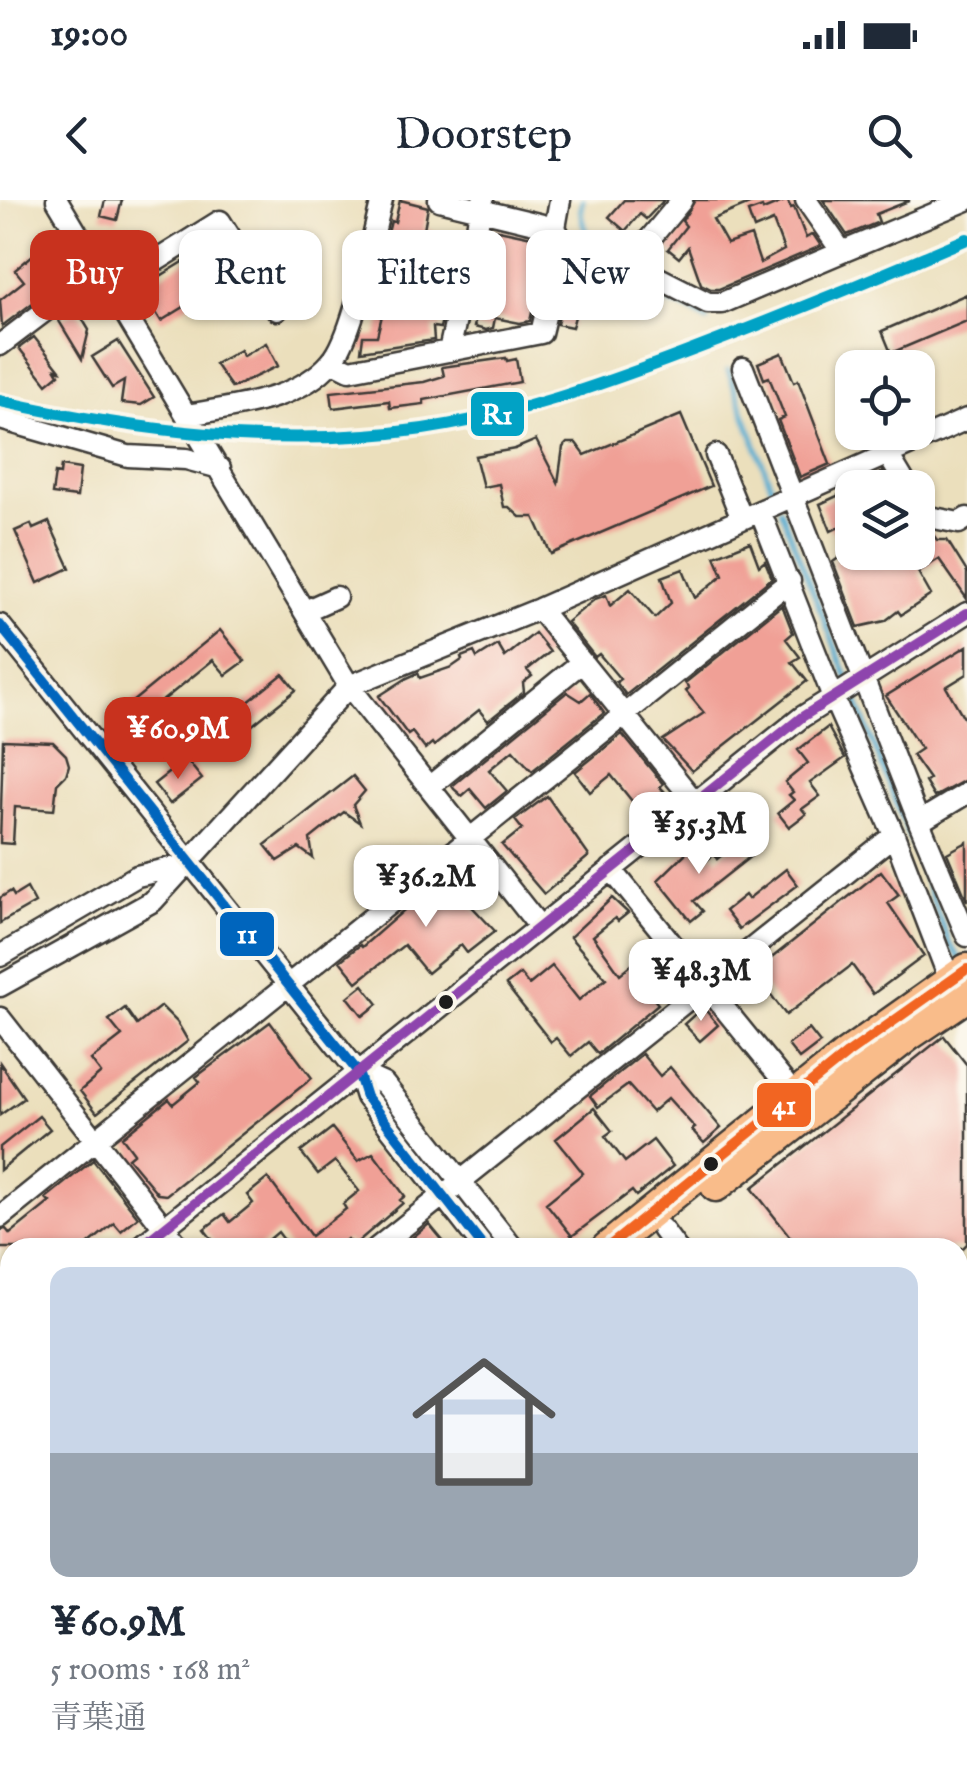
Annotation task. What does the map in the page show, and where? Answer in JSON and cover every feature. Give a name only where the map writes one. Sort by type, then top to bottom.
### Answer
[{"type":"highway","points":[[620,1238],[961,990]]},
{"type":"highway","points":[[662,1238],[802,1104]]},
{"type":"street","points":[[57,200],[75,230]]},
{"type":"street","points":[[188,416],[286,392],[332,361],[345,340],[382,200]]},
{"type":"street","points":[[439,200],[482,205],[555,228]]},
{"type":"street","points":[[332,361],[350,370],[541,333],[563,242],[555,228],[560,200]]},
{"type":"street","points":[[682,200],[634,258],[638,267],[708,302],[722,303],[966,200]]},
{"type":"street","points":[[806,200],[842,252]]},
{"type":"street","points":[[448,350],[482,205]]},
{"type":"street","points":[[0,345],[33,320]]},
{"type":"street","points":[[130,320],[349,686],[539,926]]},
{"type":"street","points":[[743,368],[789,498],[894,835],[961,990]]},
{"type":"street","points":[[0,419],[128,456],[186,459],[220,468]]},
{"type":"street","points":[[0,986],[153,901],[349,686],[538,608],[967,419]]},
{"type":"street","points":[[887,453],[897,470]]},
{"type":"street","points":[[716,455],[755,513],[849,688],[918,822],[967,936]]},
{"type":"street","points":[[935,518],[959,523],[967,518]]},
{"type":"street","points":[[0,1217],[790,582]]},
{"type":"street","points":[[305,611],[336,597]]},
{"type":"street","points":[[538,608],[694,801]]},
{"type":"street","points":[[152,1238],[694,801],[849,688],[967,613]]},
{"type":"street","points":[[0,625],[9,653],[190,863],[358,1072],[366,1096],[503,1238]]},
{"type":"street","points":[[429,787],[582,662]]},
{"type":"street","points":[[918,822],[967,793]]},
{"type":"street","points":[[390,1238],[894,835]]},
{"type":"street","points":[[0,956],[137,876],[190,863]]},
{"type":"street","points":[[611,869],[802,1104]]},
{"type":"street","points":[[0,1018],[172,1238]]},
{"type":"street","points":[[452,1188],[479,1238]]},
{"type":"building","points":[[105,200],[122,200],[117,220],[101,216]]},
{"type":"building","points":[[400,200],[428,207],[424,229],[428,230],[389,230],[391,221],[395,222]]},
{"type":"building","points":[[624,200],[664,200],[646,219],[640,214],[626,230],[609,217]]},
{"type":"building","points":[[695,200],[759,200],[713,219],[727,244],[751,236],[760,263],[784,250],[773,221],[754,229],[748,212],[787,200],[794,207],[806,238],[813,234],[821,246],[711,289],[701,284],[688,247],[679,258],[668,249],[686,226],[682,221]]},
{"type":"building","points":[[823,200],[909,201],[876,214],[879,222],[847,235]]},
{"type":"building","points":[[506,232],[526,236],[526,320],[530,320],[520,323],[505,320]]},
{"type":"building","points":[[30,257],[30,305],[2,326],[0,300],[24,281],[15,270]]},
{"type":"building","points":[[179,265],[179,310],[161,321],[159,318],[159,277]]},
{"type":"building","points":[[967,294],[967,321],[898,350],[890,350],[882,331]]},
{"type":"building","points":[[83,320],[89,330],[82,359],[59,321]]},
{"type":"building","points":[[381,320],[442,320],[440,328],[433,327],[434,340],[361,351],[363,336],[377,336]]},
{"type":"building","points":[[475,320],[495,320],[493,328],[474,327]]},
{"type":"building","points":[[558,320],[574,320],[572,327],[557,324]]},
{"type":"building","points":[[34,337],[60,370],[56,369],[59,374],[47,384],[19,348]]},
{"type":"building","points":[[118,341],[154,397],[141,405],[121,403],[124,381],[112,388],[92,357]]},
{"type":"building","points":[[266,343],[278,366],[232,388],[215,364],[240,350],[243,356]]},
{"type":"building","points":[[782,353],[794,382],[798,380],[830,464],[800,477],[778,420],[785,417],[769,377],[764,379],[758,363]]},
{"type":"building","points":[[516,359],[520,382],[424,400],[424,404],[390,408],[389,401],[333,408],[331,392],[424,382],[444,376],[442,367]]},
{"type":"building","points":[[681,415],[711,486],[551,554],[534,517],[520,517],[504,507],[499,484],[483,487],[475,456],[515,449],[536,440],[558,483],[563,447],[567,443],[576,443],[585,455]]},
{"type":"building","points":[[61,466],[80,469],[77,497],[52,494],[55,473],[60,474]]},
{"type":"building","points":[[835,497],[835,529],[831,531],[820,504]]},
{"type":"building","points":[[49,522],[70,568],[38,583],[15,531]]},
{"type":"building","points":[[935,537],[947,540],[967,572],[967,599],[939,559],[935,561]]},
{"type":"building","points":[[750,542],[759,566],[765,561],[772,578],[626,695],[616,682],[620,679],[599,654],[595,657],[567,622],[595,599],[606,595],[610,606],[630,589],[655,618],[671,603],[662,577],[683,569],[695,598],[723,575],[715,556]]},
{"type":"building","points":[[836,570],[921,570],[918,572],[931,595],[901,615],[898,611],[885,621],[858,627]]},
{"type":"building","points":[[782,605],[793,633],[786,639],[800,657],[792,662],[807,681],[692,771],[663,740],[704,713],[686,691],[689,688],[685,683]]},
{"type":"building","points":[[220,630],[245,661],[226,675],[213,660],[161,702],[175,718],[156,733],[132,702]]},
{"type":"building","points":[[535,633],[550,652],[527,670],[532,676],[523,683],[524,692],[488,721],[479,710],[434,746],[432,743],[425,749],[412,732],[408,735],[379,696],[407,678],[418,673],[420,678],[452,667],[461,657],[474,652],[477,658],[498,645],[505,657]]},
{"type":"building","points":[[967,646],[967,674],[946,687],[967,723],[967,779],[934,797],[925,782],[929,779],[912,755],[921,749],[886,696]]},
{"type":"building","points":[[283,674],[296,690],[235,739],[222,723]]},
{"type":"building","points":[[567,692],[581,701],[590,693],[604,713],[532,771],[513,750],[489,770],[507,791],[486,808],[470,789],[462,796],[454,789],[452,786]]},
{"type":"building","points":[[828,727],[845,758],[810,783],[820,796],[802,809],[806,814],[789,827],[778,813],[794,800],[785,782],[808,763],[798,750]]},
{"type":"building","points":[[622,734],[663,784],[660,787],[664,791],[646,805],[643,800],[636,806],[611,775],[590,792],[575,772]]},
{"type":"building","points":[[3,740],[53,742],[66,755],[69,765],[57,784],[54,810],[15,807],[13,844],[0,843]]},
{"type":"building","points":[[186,759],[202,779],[170,804],[154,784]]},
{"type":"building","points":[[353,776],[365,791],[353,805],[360,823],[344,812],[310,839],[313,858],[299,848],[278,861],[265,845]]},
{"type":"building","points":[[547,796],[589,856],[544,894],[502,845],[522,829],[515,820]]},
{"type":"building","points":[[967,842],[967,901],[947,853]]},
{"type":"building","points":[[741,844],[751,856],[694,901],[703,911],[691,921],[658,880],[693,846],[705,862],[714,854],[717,859]]},
{"type":"building","points":[[462,867],[477,885],[463,897],[495,931],[467,953],[461,945],[427,973],[404,945],[357,982],[340,961],[362,947],[420,896],[424,901]]},
{"type":"building","points":[[786,869],[798,885],[739,929],[725,911],[745,895],[748,899]]},
{"type":"building","points":[[881,871],[899,895],[888,903],[924,956],[873,994],[852,965],[786,1015],[754,972]]},
{"type":"building","points":[[27,888],[35,903],[0,923],[0,898]]},
{"type":"building","points":[[612,898],[628,913],[593,936],[620,974],[654,947],[668,964],[644,987],[658,1004],[598,1054],[588,1042],[571,1056],[556,1038],[551,1042],[506,985],[520,974],[529,985],[552,966],[579,1000],[606,978],[570,937]]},
{"type":"building","points":[[363,985],[378,1004],[363,1016],[348,997]]},
{"type":"building","points":[[161,1006],[188,1041],[97,1113],[80,1091],[101,1073],[91,1060],[122,1036],[109,1020],[125,1008],[137,1025]]},
{"type":"building","points":[[703,1007],[718,1025],[700,1041],[684,1024]]},
{"type":"building","points":[[270,1022],[312,1078],[166,1195],[158,1194],[128,1158],[134,1153],[122,1137],[169,1099],[173,1104],[200,1082],[196,1077]]},
{"type":"building","points":[[809,1029],[820,1043],[799,1059],[788,1045]]},
{"type":"building","points":[[944,1036],[967,1065],[967,1238],[791,1238],[752,1188]]},
{"type":"building","points":[[642,1054],[660,1076],[670,1067],[721,1128],[704,1143],[668,1098],[652,1112],[628,1085],[598,1107],[590,1096]]},
{"type":"building","points":[[0,1063],[24,1098],[0,1115]]},
{"type":"building","points":[[594,1108],[612,1131],[605,1136],[625,1162],[653,1140],[673,1166],[636,1196],[632,1191],[572,1236],[546,1203],[583,1173],[556,1139]]},
{"type":"building","points":[[39,1116],[50,1129],[0,1170],[0,1147]]},
{"type":"building","points":[[332,1128],[358,1161],[373,1153],[405,1196],[400,1200],[403,1203],[362,1238],[282,1238],[278,1232],[271,1238],[211,1238],[204,1229],[224,1214],[230,1222],[253,1203],[247,1195],[268,1178],[311,1236],[346,1209],[343,1204],[359,1191],[335,1161],[318,1174],[301,1152]]},
{"type":"building","points":[[93,1160],[138,1217],[121,1231],[114,1223],[96,1238],[0,1238],[0,1230],[6,1229],[10,1234],[50,1202],[46,1198]]},
{"type":"building","points":[[429,1224],[441,1238],[412,1238]]},
{"type":"waterway","points":[[583,200],[581,210],[588,236],[624,286],[642,296],[690,310],[707,321]]},
{"type":"waterway","points":[[728,370],[776,499]]},
{"type":"waterway","points":[[780,509],[848,679]]},
{"type":"waterway","points":[[853,690],[949,943],[962,962]]},
{"type":"transit line","name":"R1","points":[[0,401],[105,421],[210,434],[317,437],[423,429],[523,408],[621,377],[967,239]]},
{"type":"transit line","points":[[151,1238],[802,717],[967,613]]},
{"type":"transit line","name":"11","points":[[0,625],[358,1072],[366,1097],[476,1238]]},
{"type":"transit line","name":"41","points":[[619,1238],[847,1054],[967,969]]}]
